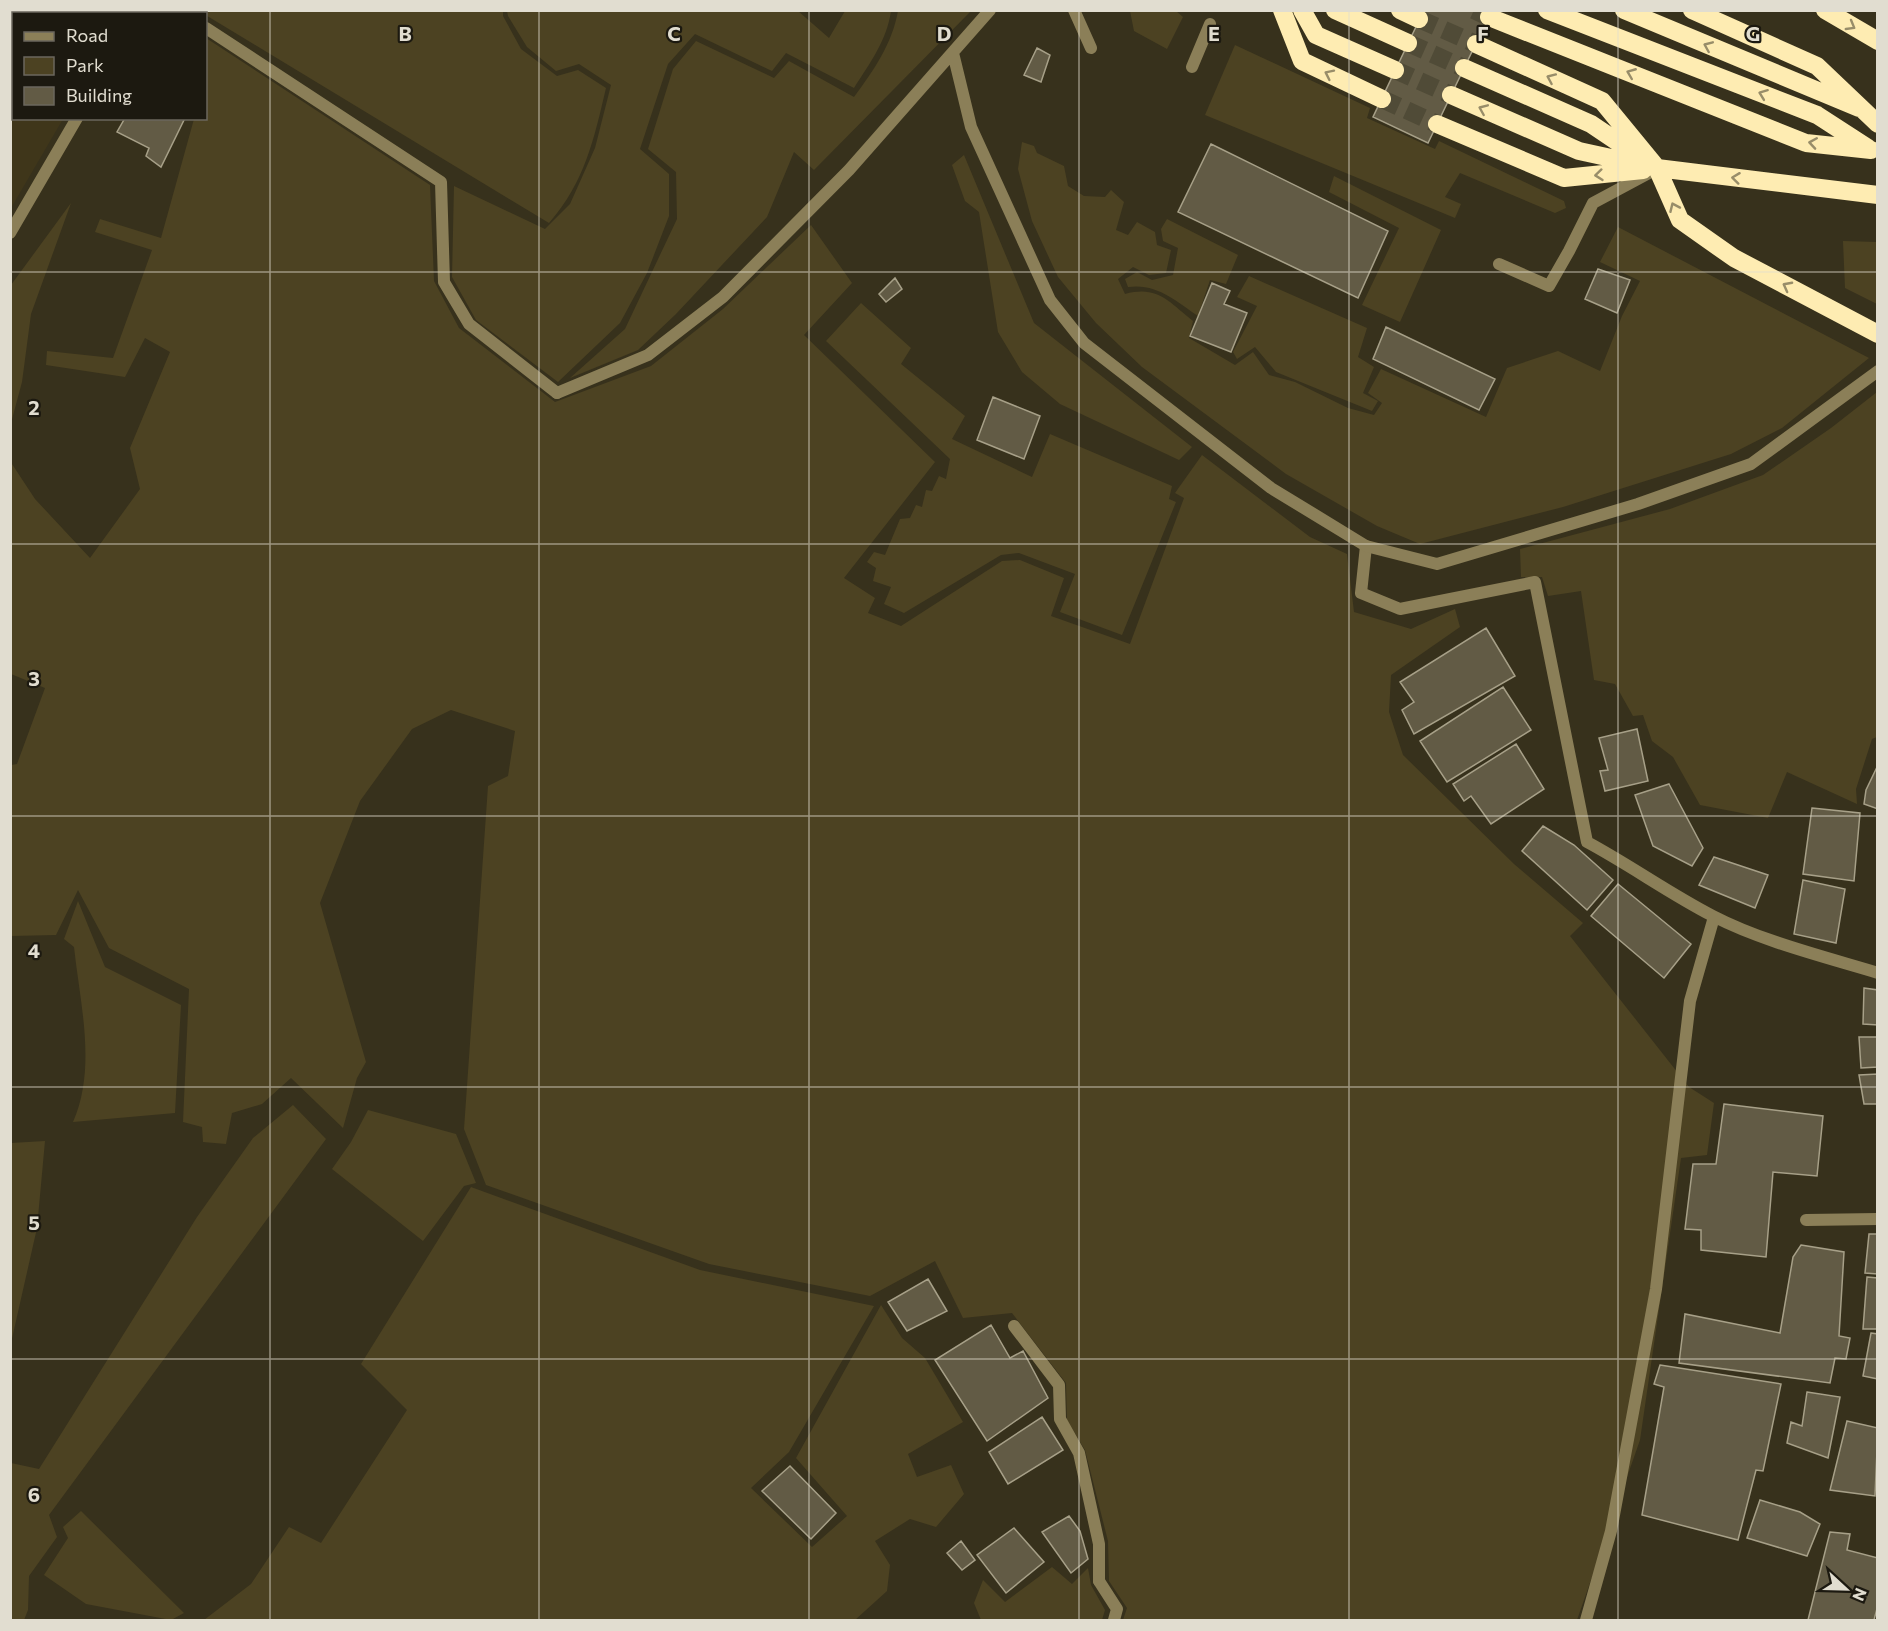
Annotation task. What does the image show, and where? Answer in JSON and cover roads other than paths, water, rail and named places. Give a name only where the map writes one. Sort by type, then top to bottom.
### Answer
[{"type":"highway","points":[[1282,10],[1302,61],[1382,99]]},
{"type":"highway","points":[[1302,10],[1316,35],[1395,70]]},
{"type":"highway","points":[[1335,10],[1408,43]]},
{"type":"highway","points":[[1400,10],[1419,19]]},
{"type":"highway","points":[[1547,10],[1817,115],[1874,151]]},
{"type":"highway","points":[[1624,10],[1859,108]]},
{"type":"highway","points":[[1692,10],[1817,66],[1878,124]]},
{"type":"highway","points":[[1825,10],[1878,42]]},
{"type":"highway","points":[[1489,17],[1806,143],[1874,151]]},
{"type":"highway","points":[[1476,44],[1602,101],[1657,168],[1680,220],[1734,258],[1878,334]]},
{"type":"highway","points":[[1464,68],[1591,124],[1657,168]]},
{"type":"highway","points":[[1451,95],[1580,151],[1657,168],[1878,195]]},
{"type":"highway","points":[[1437,124],[1564,178],[1657,168]]},
{"type":"street","points":[[207,29],[441,182],[444,282],[469,324],[557,393],[648,355],[723,297],[849,170],[990,10]]},
{"type":"street","points":[[1074,10],[1091,48]]},
{"type":"street","points":[[1192,67],[1210,24]]},
{"type":"street","points":[[953,53],[971,127],[1050,300],[1084,343],[1271,489],[1366,546],[1437,564],[1638,504],[1751,464],[1878,371]]},
{"type":"street","points":[[10,233],[76,120]]},
{"type":"street","points":[[1499,264],[1549,286],[1593,203],[1657,168]]},
{"type":"street","points":[[1366,546],[1361,593],[1400,609],[1535,582],[1587,842],[1632,866],[1714,917],[1790,946],[1878,973]]},
{"type":"street","points":[[1586,1620],[1611,1531],[1656,1289],[1673,1161],[1690,1001],[1714,917]]},
{"type":"street","points":[[1806,1220],[1878,1219]]},
{"type":"street","points":[[1014,1326],[1059,1385],[1060,1419],[1079,1453],[1099,1544],[1099,1581],[1117,1609],[1114,1620]]},
{"type":"tunnel","points":[[1474,10],[1489,17]]},
{"type":"tunnel","points":[[1419,19],[1476,44]]},
{"type":"tunnel","points":[[1408,43],[1464,68]]},
{"type":"tunnel","points":[[1395,70],[1451,95]]},
{"type":"tunnel","points":[[1382,99],[1437,124]]}]
